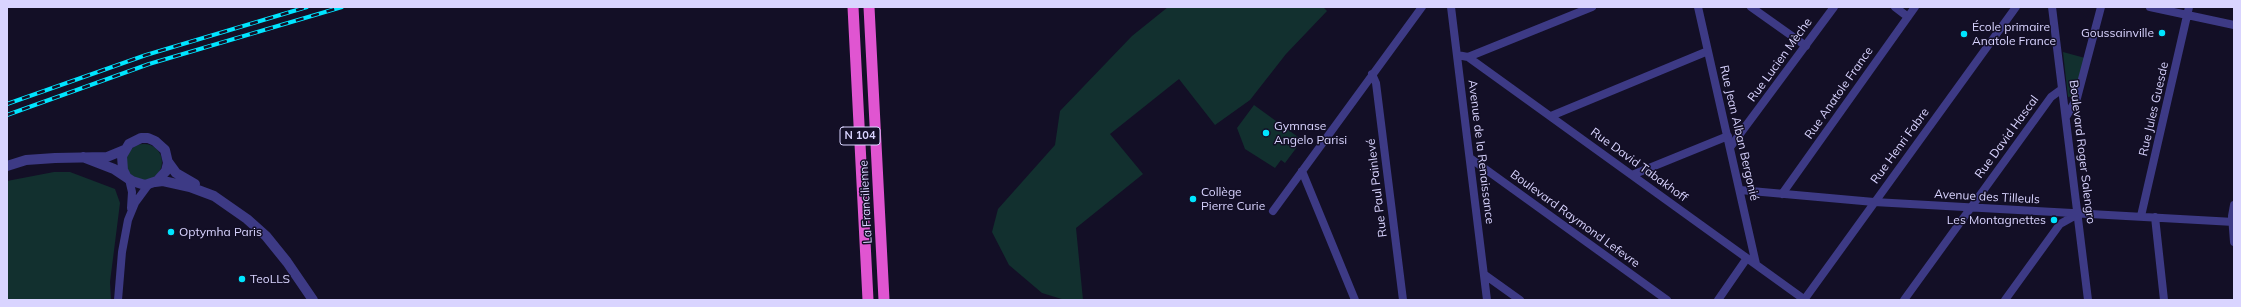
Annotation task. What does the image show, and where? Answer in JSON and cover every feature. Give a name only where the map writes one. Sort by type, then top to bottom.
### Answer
[{"type":"highway","name":"La Francilienne","points":[[853,7],[868,300]]},
{"type":"highway","name":"La Francilienne","points":[[869,7],[884,300]]},
{"type":"highway","points":[[884,287],[888,300]]},
{"type":"street","points":[[1273,211],[1422,7]]},
{"type":"street","name":"Avenue de la Renaissance","points":[[1451,7],[1487,300]]},
{"type":"street","points":[[1468,57],[1592,7]]},
{"type":"street","name":"Rue Jean Alban Bergonié","points":[[1698,7],[1731,146],[1756,264]]},
{"type":"street","points":[[1751,7],[1806,46]]},
{"type":"street","name":"Rue Lucien Mèche","points":[[1731,146],[1834,7]]},
{"type":"street","points":[[1895,7],[1908,17]]},
{"type":"street","name":"Rue Anatole France","points":[[1782,194],[1915,7]]},
{"type":"street","name":"Rue Henri Fabre","points":[[1804,300],[2016,7]]},
{"type":"street","name":"Boulevard Roger Salengro","points":[[2052,7],[2088,300]]},
{"type":"street","points":[[2066,117],[2077,98],[2101,7]]},
{"type":"street","points":[[2150,7],[2188,11],[2234,25]]},
{"type":"street","name":"Rue Jules Guesde","points":[[2141,216],[2188,11]]},
{"type":"street","points":[[1551,116],[1708,51]]},
{"type":"street","name":"Rue David Tabakhoff","points":[[1457,55],[1468,57],[1804,300]]},
{"type":"street","name":"Rue Paul Painlevé","points":[[1372,74],[1376,83],[1402,300]]},
{"type":"street","name":"Rue David Hascal","points":[[1904,300],[2051,97],[2062,89]]},
{"type":"street","points":[[1632,175],[1728,136]]},
{"type":"street","points":[[7,166],[26,160],[107,157],[124,150],[134,140],[148,138],[160,144],[165,150],[168,162],[176,174],[207,189],[214,196],[247,219],[266,236],[287,262],[313,300]]},
{"type":"street","points":[[118,300],[122,252],[131,211],[132,192],[121,163],[124,150]]},
{"type":"street","points":[[83,158],[114,169],[140,184],[163,181],[190,187],[214,196]]},
{"type":"street","name":"Boulevard Raymond Lefevre","points":[[1470,158],[1666,300]]},
{"type":"street","points":[[131,211],[152,183],[163,175],[168,162]]},
{"type":"street","points":[[1302,171],[1354,300]]},
{"type":"street","name":"Avenue des Tilleuls","points":[[1740,190],[1874,202],[2233,222]]},
{"type":"street","points":[[2234,205],[2234,242]]},
{"type":"street","points":[[2005,300],[2060,224],[2078,214]]},
{"type":"street","points":[[2155,217],[2164,300]]},
{"type":"street","points":[[1718,300],[1747,258]]},
{"type":"street","points":[[1485,275],[1520,300]]},
{"type":"green space","points":[[1168,7],[1323,7],[1327,11],[1286,54],[1250,100],[1215,125],[1179,79],[1110,134],[1143,174],[1076,228],[1083,300],[1065,300],[1042,293],[1009,265],[992,232],[998,209],[1055,145],[1060,111],[1132,36]]},
{"type":"green space","points":[[2063,52],[2085,58],[2074,96],[2068,97]]},
{"type":"green space","name":"Gymnase Angelo Parisi","points":[[1254,105],[1298,137],[1293,144],[1297,147],[1285,163],[1281,160],[1275,168],[1245,149],[1237,128]]},
{"type":"green space","points":[[148,144],[157,149],[161,155],[161,169],[157,175],[148,180],[140,180],[131,175],[127,169],[126,158],[131,149],[137,145]]},
{"type":"green space","points":[[54,172],[70,172],[115,189],[120,203],[110,282],[111,300],[7,300],[7,181]]},
{"type":"railway","points":[[7,104],[146,55],[307,7]]},
{"type":"railway","points":[[7,115],[149,64],[342,7]]},
{"type":"place","name":"Goussainville","points":[[2162,33]]},
{"type":"place","name":"École primaire Anatole France","points":[[1964,34]]},
{"type":"place","name":"Gymnase Angelo Parisi","points":[[1266,133]]},
{"type":"place","name":"Collège Pierre Curie","points":[[1193,199]]},
{"type":"place","name":"Les Montagnettes","points":[[2054,220]]},
{"type":"place","name":"Optymha Paris","points":[[171,232]]},
{"type":"place","name":"TeoLLS","points":[[242,279]]}]
